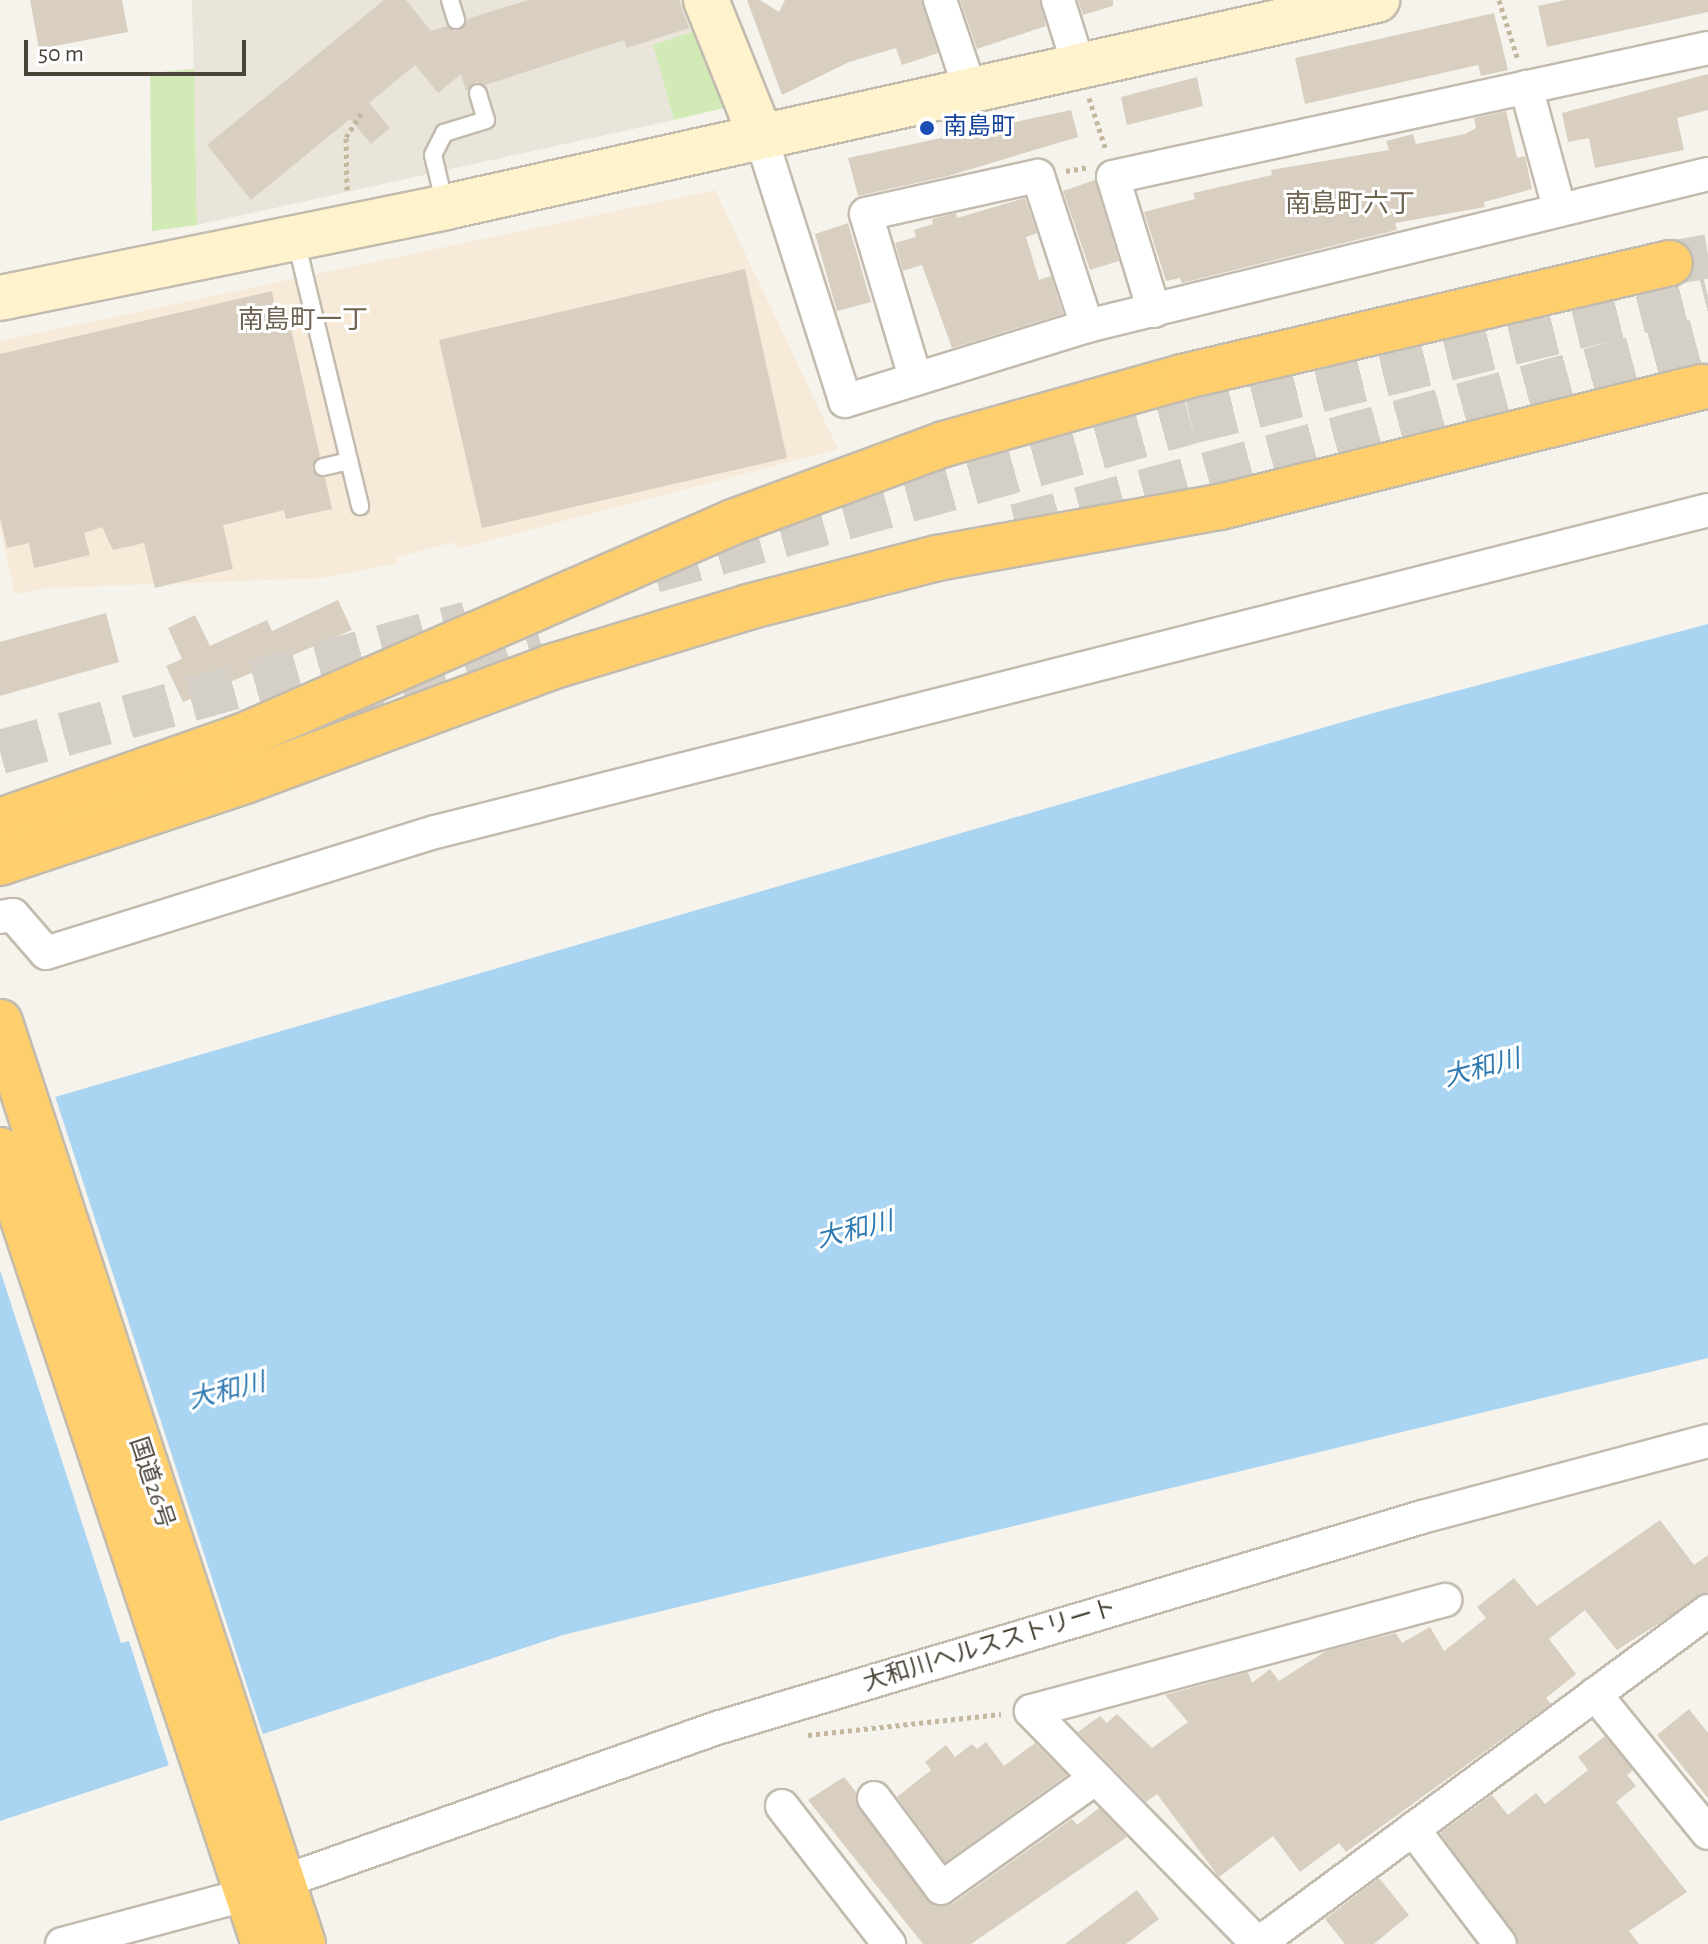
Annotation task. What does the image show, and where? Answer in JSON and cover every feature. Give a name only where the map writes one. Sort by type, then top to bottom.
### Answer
[{"type":"highway","points":[[0,821],[243,736],[733,522],[944,444],[1182,377],[1670,263]]},
{"type":"highway","points":[[0,863],[245,781],[551,667],[748,607],[938,558],[1220,507],[1702,387]]},
{"type":"highway","name":"国道26号","points":[[0,1022],[261,1875],[264,1944]]},
{"type":"highway","name":"国道26号","points":[[0,1150],[261,1875],[303,1944]]},
{"type":"street","points":[[706,0],[760,134],[845,401],[1087,326],[1708,174]]},
{"type":"street","points":[[940,0],[970,89]]},
{"type":"street","points":[[1058,0],[1079,67]]},
{"type":"street","points":[[0,298],[446,207],[760,134],[1377,0]]},
{"type":"street","points":[[1154,311],[1111,170],[1708,48]]},
{"type":"street","points":[[1526,87],[1559,208]]},
{"type":"street","points":[[915,377],[866,214],[1038,176],[1087,326]]},
{"type":"street","points":[[0,917],[13,915],[46,953],[435,832],[1708,510]]},
{"type":"street","name":"大和川ヘルスストリート","points":[[62,1944],[261,1875],[717,1728],[1422,1517],[1708,1441]]},
{"type":"street","points":[[1445,1600],[1031,1711],[1258,1944],[1708,1611]]},
{"type":"street","points":[[1595,1694],[1708,1833]]},
{"type":"street","points":[[874,1798],[941,1888],[1096,1778]]},
{"type":"street","points":[[782,1806],[889,1944]]},
{"type":"street","points":[[1413,1829],[1500,1944]]},
{"type":"lane","points":[[450,0],[456,20]]},
{"type":"lane","points":[[446,207],[433,155],[444,133],[486,120],[478,93]]},
{"type":"lane","points":[[296,239],[360,506]]},
{"type":"lane","points":[[323,467],[349,461]]},
{"type":"path","points":[[1499,0],[1526,87]]},
{"type":"path","points":[[1038,176],[1111,170],[1079,67]]},
{"type":"path","points":[[348,199],[346,137],[362,112]]},
{"type":"path","points":[[794,1736],[1031,1711]]},
{"type":"shaded area","points":[[192,0],[691,0],[703,28],[653,45],[674,120],[197,225]]},
{"type":"shaded area","points":[[715,190],[838,449],[457,549],[454,542],[397,557],[398,563],[323,578],[46,588],[15,594],[0,528],[0,341]]},
{"type":"green space","points":[[703,28],[732,106],[674,120],[653,45]]},
{"type":"green space","points":[[194,69],[197,225],[152,231],[150,73]]},
{"type":"water","name":"大和川","points":[[1708,624],[1708,1358],[563,1635],[0,1821],[0,1113],[1377,712]]},
{"type":"pier","points":[[54,1093],[264,1738],[170,1769],[129,1641],[121,1643],[0,1270],[0,1109]]},
{"type":"building","points":[[30,0],[122,0],[128,32],[39,49]]},
{"type":"building","points":[[384,0],[406,0],[431,31],[447,26],[454,31],[463,28],[467,19],[528,0],[679,0],[689,28],[627,48],[624,40],[485,85],[476,82],[466,91],[461,74],[438,93],[415,65],[369,103],[390,128],[371,144],[350,119],[251,200],[207,145]]},
{"type":"building","points":[[747,0],[760,0],[779,12],[785,0],[922,0],[938,53],[902,65],[896,48],[849,62],[782,95]]},
{"type":"building","points":[[960,0],[1040,0],[1046,26],[977,49]]},
{"type":"building","points":[[1078,0],[1113,0],[1113,6],[1083,15]]},
{"type":"building","points":[[1565,0],[1708,0],[1708,12],[1547,47],[1538,6]]},
{"type":"building","points":[[1494,13],[1508,70],[1481,76],[1478,65],[1305,104],[1295,58]]},
{"type":"building","points":[[1708,74],[1708,110],[1677,118],[1684,150],[1595,168],[1589,138],[1568,142],[1562,113]]},
{"type":"building","points":[[1197,77],[1203,106],[1127,125],[1121,97]]},
{"type":"building","points":[[1071,110],[1078,137],[948,176],[858,196],[848,158]]},
{"type":"building","points":[[1506,111],[1517,158],[1525,156],[1532,189],[1484,202],[1485,207],[1395,223],[1397,230],[1182,283],[1180,278],[1166,281],[1144,212],[1195,199],[1193,193],[1272,175],[1271,170],[1389,150],[1386,141],[1413,134],[1416,144],[1465,134],[1476,128],[1474,118]]},
{"type":"building","points":[[1095,180],[1119,261],[1090,270],[1063,191]]},
{"type":"building","points":[[1025,198],[1037,233],[1026,237],[1039,280],[1051,276],[1063,314],[952,348],[922,265],[903,271],[895,243],[916,237],[914,230],[933,224],[932,219],[956,213],[957,218]]},
{"type":"building","points":[[848,223],[871,302],[837,311],[815,234]]},
{"type":"building","points":[[745,269],[787,458],[482,528],[439,340]]},
{"type":"building","points":[[272,291],[275,309],[286,307],[320,456],[312,469],[325,478],[332,509],[286,519],[284,510],[223,525],[233,569],[155,588],[144,543],[113,550],[102,527],[84,533],[90,555],[34,568],[29,543],[7,548],[0,518],[0,354]]},
{"type":"building","points":[[338,600],[352,630],[183,702],[166,666],[182,659],[168,628],[195,615],[210,646],[267,620],[272,631]]},
{"type":"building","points":[[106,613],[119,662],[0,696],[0,642]]},
{"type":"building","points":[[1660,1520],[1694,1565],[1708,1555],[1708,1592],[1617,1650],[1585,1610],[1549,1639],[1576,1674],[1546,1698],[1551,1704],[1346,1852],[1339,1843],[1300,1872],[1273,1836],[1219,1877],[1157,1794],[1146,1802],[1078,1732],[1100,1716],[1107,1723],[1117,1714],[1152,1748],[1188,1722],[1165,1695],[1248,1672],[1252,1683],[1270,1669],[1279,1681],[1326,1651],[1396,1633],[1402,1643],[1430,1627],[1444,1651],[1486,1618],[1477,1607],[1514,1578],[1537,1606]]},
{"type":"building","points":[[1689,1709],[1708,1733],[1708,1798],[1657,1735]]},
{"type":"building","points":[[1605,1736],[1633,1770],[1627,1775],[1636,1786],[1616,1802],[1687,1892],[1629,1931],[1639,1944],[1519,1944],[1440,1833],[1492,1795],[1508,1815],[1536,1793],[1545,1804],[1588,1770],[1578,1757]]},
{"type":"building","points":[[986,1742],[1004,1766],[1035,1743],[1067,1775],[945,1862],[897,1797],[931,1770],[925,1762],[946,1745],[955,1757],[972,1744],[977,1749]]},
{"type":"building","points":[[844,1777],[856,1792],[859,1809],[934,1906],[952,1904],[1072,1819],[1077,1825],[1099,1808],[1127,1837],[971,1944],[923,1944],[808,1800]]},
{"type":"building","points":[[1379,1878],[1409,1915],[1374,1944],[1345,1944],[1325,1919]]},
{"type":"building","points":[[1137,1890],[1159,1919],[1126,1944],[1065,1944]]},
{"type":"tunnel","points":[[1670,263],[1708,256]]},
{"type":"tunnel","points":[[654,571],[1191,422],[1708,295]]},
{"type":"tunnel","points":[[1016,526],[1708,338]]},
{"type":"tunnel","points":[[0,752],[468,623]]},
{"type":"tunnel","points":[[340,709],[543,652]]},
{"type":"place","name":"南島町","points":[[927,128]]},
{"type":"district","name":"南島町六丁","points":[[1350,205]]},
{"type":"district","name":"南島町一丁","points":[[303,321]]}]
